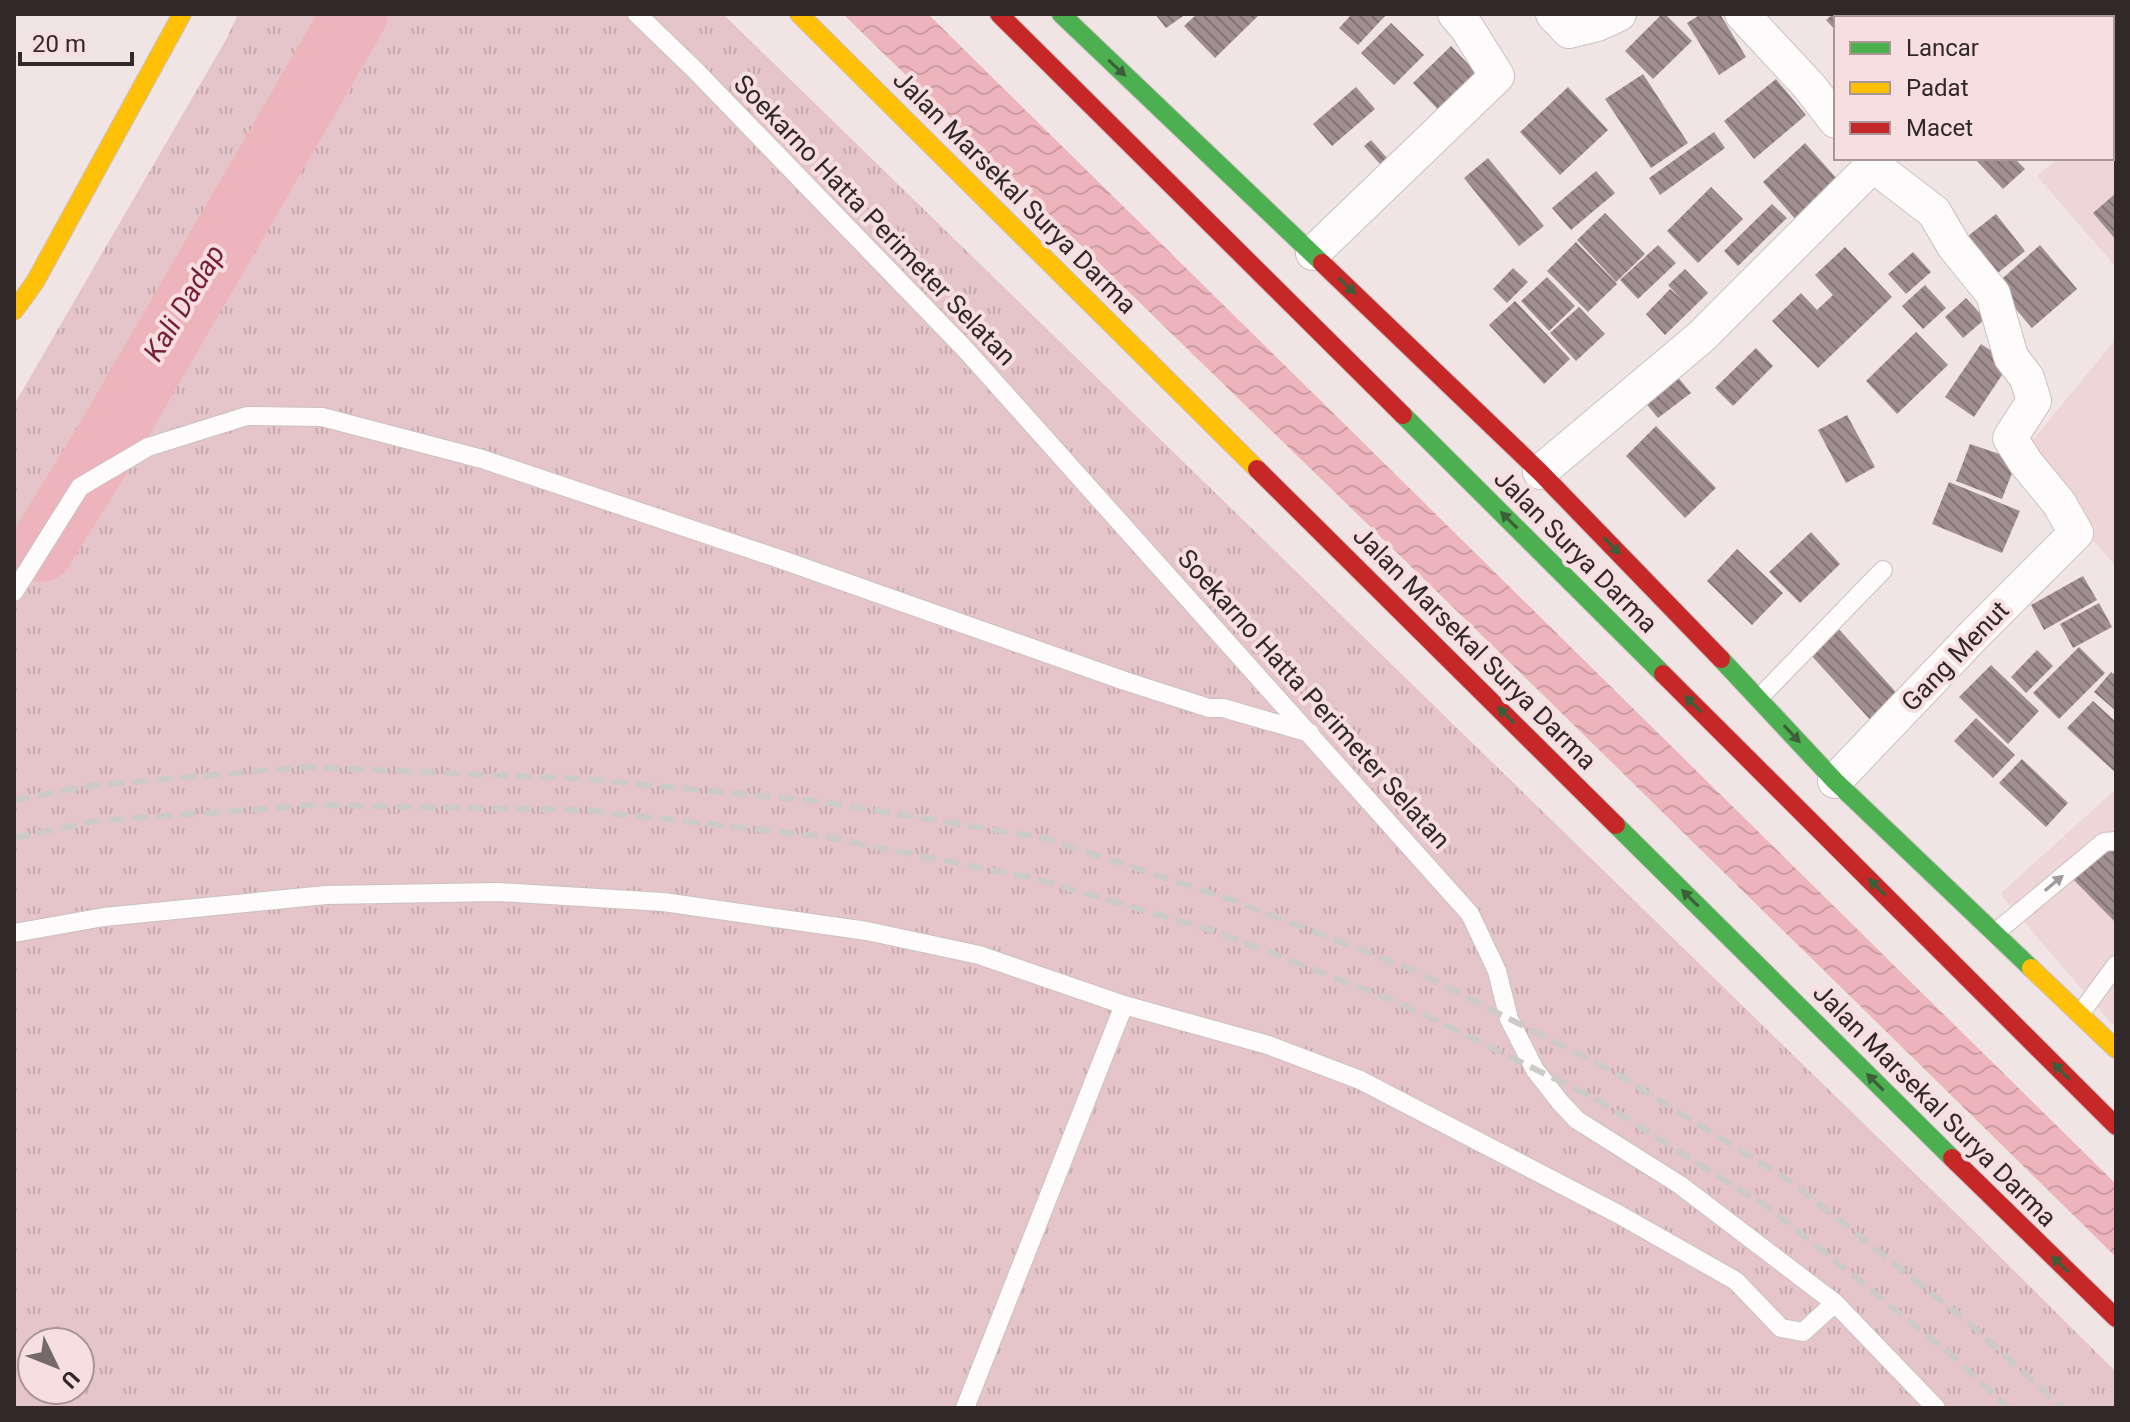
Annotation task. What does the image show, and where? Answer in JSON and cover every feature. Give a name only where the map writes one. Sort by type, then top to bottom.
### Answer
[{"type":"main road","points":[[14,311],[35,282],[87,191],[182,14]]},
{"type":"main road","name":"Jalan Marsekal Surya Darma","points":[[799,14],[2116,1318]]},
{"type":"main road","name":"Jalan Surya Darma","points":[[999,14],[2116,1126]]},
{"type":"main road","name":"Jalan Surya Darma","points":[[1061,14],[1540,472],[1835,781],[2116,1049]]},
{"type":"main road","points":[[14,280],[87,191]]},
{"type":"street","points":[[1553,14],[1569,31],[1619,14]]},
{"type":"street","points":[[1742,14],[1809,86],[1834,118]]},
{"type":"street","points":[[1313,253],[1497,76],[1470,19]]},
{"type":"street","points":[[1540,472],[1702,336],[1870,161]]},
{"type":"street","name":"Gang Menut","points":[[1835,781],[2076,533],[2059,503],[2010,438],[2034,401],[2027,378],[2011,357],[1993,294],[1954,246],[1934,212],[1870,161]]},
{"type":"lane","name":"Soekarno Hatta Perimeter Selatan","points":[[637,14],[965,349],[1470,914],[1497,971],[1509,1019],[1535,1070],[1560,1102],[1577,1120],[1680,1185],[1835,1303],[1936,1408]]},
{"type":"lane","points":[[14,318],[35,282]]},
{"type":"lane","points":[[14,592],[80,487],[148,447],[247,416],[322,417],[482,459],[774,557],[1186,702],[1223,708],[1310,733]]},
{"type":"lane","points":[[1759,698],[1883,570]]},
{"type":"lane","points":[[1995,933],[2104,842],[2116,841]]},
{"type":"lane","points":[[14,933],[104,917],[326,895],[498,892],[648,901],[895,937],[979,955],[1124,1005],[1268,1045],[1360,1080],[1620,1215],[1736,1281],[1781,1328],[1803,1332],[1835,1303]]},
{"type":"lane","points":[[2080,1014],[2116,965]]},
{"type":"lane","points":[[965,1408],[1124,1005]]},
{"type":"shaded area","points":[[2116,111],[2116,267],[2037,176],[2057,160],[2114,160]]},
{"type":"shaded area","points":[[2116,339],[2116,566],[2018,458]]},
{"type":"shaded area","points":[[2116,789],[2116,1021],[2112,1024],[2000,894]]},
{"type":"green space","points":[[238,14],[723,14],[2116,1372],[2116,1408],[14,1408],[14,405]]},
{"type":"water","points":[[843,14],[928,14],[2116,1184],[2116,1257],[1538,690]]},
{"type":"building","points":[[1155,14],[1186,14],[1166,28]]},
{"type":"building","points":[[1197,14],[1260,14],[1215,58],[1184,26]]},
{"type":"building","points":[[1352,14],[1387,14],[1358,45],[1339,28]]},
{"type":"building","points":[[1662,14],[1692,41],[1653,79],[1625,51]]},
{"type":"building","points":[[1701,14],[1720,14],[1746,57],[1719,75],[1687,23]]},
{"type":"building","points":[[1833,14],[1890,16],[1834,16],[1834,29],[1826,20]]},
{"type":"building","points":[[1391,23],[1424,55],[1394,85],[1361,53]]},
{"type":"building","points":[[1451,46],[1485,82],[1446,118],[1413,83]]},
{"type":"building","points":[[1643,74],[1688,143],[1651,168],[1605,99]]},
{"type":"building","points":[[1776,79],[1806,115],[1754,159],[1724,121]]},
{"type":"building","points":[[1356,87],[1375,109],[1332,146],[1313,124]]},
{"type":"building","points":[[1568,87],[1608,130],[1560,175],[1520,132]]},
{"type":"building","points":[[1714,132],[1725,148],[1660,195],[1649,178]]},
{"type":"building","points":[[1371,140],[1395,167],[1388,173],[1364,146]]},
{"type":"building","points":[[1805,143],[1846,189],[1803,228],[1763,182]]},
{"type":"building","points":[[1488,158],[1544,226],[1519,246],[1464,178]]},
{"type":"building","points":[[1976,160],[2016,160],[2025,169],[2003,189]]},
{"type":"building","points":[[1596,171],[1615,193],[1571,230],[1552,208]]},
{"type":"building","points":[[1711,187],[1743,219],[1698,263],[1667,231]]},
{"type":"building","points":[[2116,193],[2116,240],[2093,213]]},
{"type":"building","points":[[1772,204],[1787,218],[1738,266],[1724,251]]},
{"type":"building","points":[[1605,213],[1645,254],[1616,282],[1577,240]]},
{"type":"building","points":[[1996,214],[2025,251],[1989,280],[1959,243]]},
{"type":"building","points":[[1576,242],[1617,284],[1588,312],[1547,271]]},
{"type":"building","points":[[1658,245],[1676,263],[1638,299],[1620,280]]},
{"type":"building","points":[[2040,245],[2077,289],[2032,328],[1995,285]]},
{"type":"building","points":[[1845,247],[1892,297],[1818,368],[1772,321],[1801,293],[1817,310],[1833,295],[1815,275]]},
{"type":"building","points":[[1913,252],[1931,272],[1906,294],[1888,274]]},
{"type":"building","points":[[1513,268],[1528,282],[1507,303],[1493,289]]},
{"type":"building","points":[[1685,269],[1708,293],[1665,335],[1646,314],[1670,289],[1681,299],[1668,285]]},
{"type":"building","points":[[1547,277],[1575,306],[1549,331],[1521,301]]},
{"type":"building","points":[[1925,285],[1946,308],[1923,329],[1902,306]]},
{"type":"building","points":[[1966,298],[1985,319],[1963,338],[1945,317]]},
{"type":"building","points":[[1515,301],[1570,359],[1544,384],[1489,325]]},
{"type":"building","points":[[1579,307],[1605,334],[1576,361],[1550,333]]},
{"type":"building","points":[[1916,332],[1948,365],[1897,414],[1866,381]]},
{"type":"building","points":[[1981,344],[2010,363],[1974,417],[1945,397]]},
{"type":"building","points":[[1756,348],[1773,366],[1733,406],[1715,388]]},
{"type":"building","points":[[1676,375],[1691,393],[1658,418],[1644,401]]},
{"type":"building","points":[[1847,415],[1875,467],[1846,483],[1818,430]]},
{"type":"building","points":[[1656,426],[1716,488],[1685,518],[1626,456]]},
{"type":"building","points":[[1970,444],[2017,460],[2002,499],[1956,481]]},
{"type":"building","points":[[1949,482],[2020,511],[2002,553],[1932,524]]},
{"type":"building","points":[[1811,532],[1840,564],[1800,603],[1769,572]]},
{"type":"building","points":[[1737,549],[1783,593],[1752,625],[1707,581]]},
{"type":"building","points":[[2083,576],[2097,600],[2044,630],[2031,605]]},
{"type":"building","points":[[2099,603],[2112,627],[2073,648],[2060,624]]},
{"type":"building","points":[[1837,627],[1902,699],[1875,725],[1809,653]]},
{"type":"building","points":[[2079,647],[2105,673],[2059,719],[2033,693]]},
{"type":"building","points":[[2037,650],[2053,666],[2026,693],[2011,677]]},
{"type":"building","points":[[1991,665],[2039,711],[2008,744],[1959,697]]},
{"type":"building","points":[[2111,672],[2116,676],[2116,711],[2094,692]]},
{"type":"building","points":[[2093,701],[2116,722],[2116,773],[2067,728]]},
{"type":"building","points":[[1976,718],[2015,755],[1993,778],[1954,741]]},
{"type":"building","points":[[2022,759],[2068,803],[2046,827],[1999,783]]},
{"type":"building","points":[[2116,845],[2116,923],[2069,875]]},
{"type":"waterway","name":"Kali Dadap","points":[[41,549],[104,447],[355,14]]},
{"type":"railway","points":[[14,800],[88,786],[305,767],[586,779],[825,802],[1044,838],[1229,899],[1413,970],[1612,1071],[1790,1181],[1969,1323],[2063,1408]]},
{"type":"railway","points":[[14,838],[96,821],[315,805],[583,810],[826,837],[1037,879],[1217,932],[1400,1003],[1594,1098],[1772,1210],[1954,1357],[2008,1408]]},
{"type":"traffic: fast","points":[[1061,14],[1322,263]]},
{"type":"traffic: fast","points":[[1403,415],[1663,674]]},
{"type":"traffic: fast","points":[[1721,659],[1835,781],[2031,968]]},
{"type":"traffic: fast","points":[[1616,825],[1952,1158]]},
{"type":"traffic: slow","points":[[14,311],[35,282],[182,14]]},
{"type":"traffic: slow","points":[[799,14],[1257,469]]},
{"type":"traffic: slow","points":[[2031,968],[2116,1049]]},
{"type":"traffic: jam","points":[[999,14],[1403,415]]},
{"type":"traffic: jam","points":[[1322,263],[1540,472],[1721,659]]},
{"type":"traffic: jam","points":[[1257,469],[1616,825]]},
{"type":"traffic: jam","points":[[1663,674],[2116,1126]]},
{"type":"traffic: jam","points":[[1952,1158],[2116,1318]]}]
